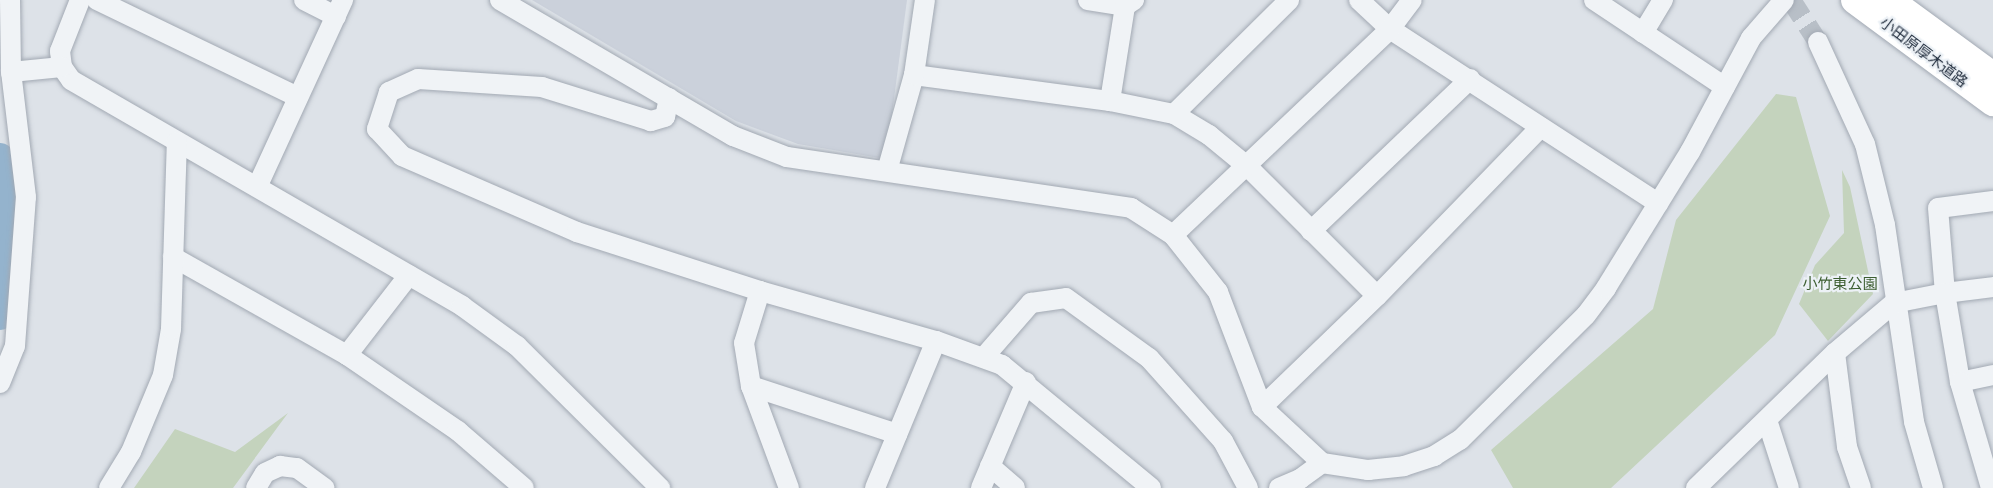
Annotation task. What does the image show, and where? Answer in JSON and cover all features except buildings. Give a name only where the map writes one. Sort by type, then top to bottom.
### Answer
[{"type":"highway","name":"小田原厚木道路","points":[[1855,0],[1993,102]]},
{"type":"highway","name":"小田原厚木道路","points":[[1889,0],[1993,76]]},
{"type":"street","points":[[0,383],[15,346],[26,197],[11,72],[10,0]]},
{"type":"street","points":[[80,0],[60,51],[62,67],[84,90],[258,185],[409,275],[517,346],[648,484]]},
{"type":"street","points":[[97,0],[298,97]]},
{"type":"street","points":[[258,185],[340,8],[304,0]]},
{"type":"street","points":[[887,171],[914,75],[925,0]]},
{"type":"street","points":[[1088,0],[1129,3],[1110,101]]},
{"type":"street","points":[[1174,114],[1289,0]]},
{"type":"street","points":[[1359,0],[1390,29],[1658,203]]},
{"type":"street","points":[[1173,235],[1248,167],[1390,29],[1412,0]]},
{"type":"street","points":[[1594,0],[1725,87]]},
{"type":"street","points":[[1643,33],[1663,0]]},
{"type":"street","points":[[510,2],[733,136],[787,157],[1131,208],[1173,235],[1218,292],[1262,407],[1322,463],[1386,470],[1434,456],[1460,440],[1586,315],[1658,203],[1751,38],[1784,0]]},
{"type":"street","points":[[1818,42],[1865,144],[1885,225],[1894,303],[1914,422],[1933,488]]},
{"type":"street","points":[[11,72],[62,67]]},
{"type":"street","points":[[914,75],[1110,101],[1174,114],[1209,135],[1248,167],[1377,296]]},
{"type":"street","points":[[669,98],[665,117],[651,121],[542,87],[418,79],[388,93],[377,129],[402,156],[577,232],[760,291],[984,357],[1026,382],[1151,488]]},
{"type":"street","points":[[1311,231],[1470,79]]},
{"type":"street","points":[[1262,407],[1377,296],[1541,127]]},
{"type":"street","points":[[109,488],[131,452],[163,375],[171,329],[177,142]]},
{"type":"street","points":[[1990,488],[1960,382],[1945,293],[1938,208],[1993,201]]},
{"type":"street","points":[[173,257],[347,355],[458,430],[524,488]]},
{"type":"street","points":[[347,355],[409,275]]},
{"type":"street","points":[[1696,488],[1835,353],[1894,303],[1993,287]]},
{"type":"street","points":[[760,291],[744,343],[751,386],[789,488]]},
{"type":"street","points":[[984,357],[1031,303],[1066,298],[1149,358],[1223,441],[1248,488]]},
{"type":"street","points":[[875,488],[936,341]]},
{"type":"street","points":[[1835,353],[1847,447],[1861,488]]},
{"type":"street","points":[[1960,382],[1993,375]]},
{"type":"street","points":[[981,488],[1026,382]]},
{"type":"street","points":[[751,386],[897,434]]},
{"type":"street","points":[[1767,420],[1789,488]]},
{"type":"street","points":[[1279,488],[1300,479],[1322,463]]},
{"type":"street","points":[[256,488],[266,473],[280,466],[297,468],[325,488]]},
{"type":"street","points":[[990,466],[1015,488]]},
{"type":"shaded area","points":[[532,0],[907,0],[886,159],[798,144],[736,121]]},
{"type":"green space","points":[[1776,94],[1796,97],[1830,216],[1775,335],[1611,488],[1513,488],[1491,450],[1653,309],[1676,220]]},
{"type":"green space","name":"小竹東公園","points":[[1842,170],[1850,187],[1873,294],[1828,341],[1799,304],[1815,265],[1844,233]]},
{"type":"green space","points":[[288,413],[233,488],[134,488],[175,429],[235,452]]},
{"type":"waterway","points":[[0,156],[13,242],[0,316]]},
{"type":"tunnel","points":[[1791,0],[1818,42]]}]
